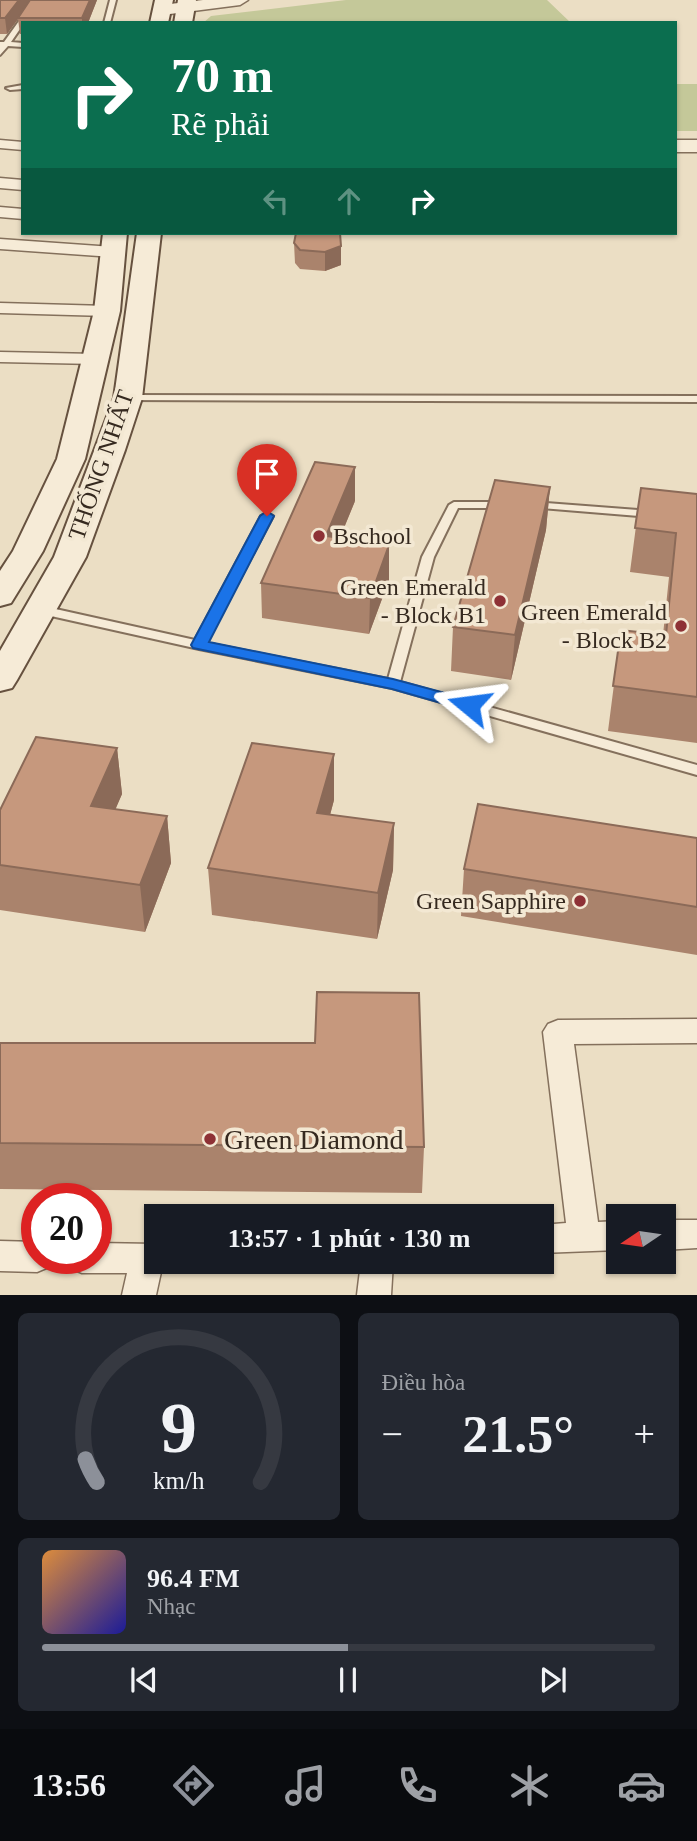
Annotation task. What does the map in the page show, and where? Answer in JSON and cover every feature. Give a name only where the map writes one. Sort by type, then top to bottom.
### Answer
[{"type":"main road","name":"THỐNG NHẤT","points":[[0,680],[70,557],[128,398],[149,235]]},
{"type":"main road","name":"THỐNG NHẤT","points":[[0,596],[28,551],[71,459],[107,311],[114,242]]},
{"type":"street","points":[[173,8],[240,0]]},
{"type":"street","points":[[0,144],[21,146]]},
{"type":"street","points":[[677,146],[697,146]]},
{"type":"street","points":[[0,183],[21,185]]},
{"type":"street","points":[[0,212],[21,214]]},
{"type":"street","points":[[0,244],[114,242]]},
{"type":"street","points":[[0,308],[107,311]]},
{"type":"street","points":[[0,357],[96,359]]},
{"type":"street","points":[[584,1236],[558,1032],[697,1031]]},
{"type":"street","points":[[676,1235],[697,1234]]},
{"type":"street","points":[[554,1238],[606,1235]]},
{"type":"street","points":[[0,1256],[21,1257]]},
{"type":"street","points":[[112,1259],[144,1260]]},
{"type":"street","points":[[139,1295],[146,1274]]},
{"type":"street","points":[[374,1295],[376,1274]]},
{"type":"lane","points":[[24,21],[37,0]]},
{"type":"lane","points":[[108,21],[113,0]]},
{"type":"lane","points":[[0,53],[2,45],[15,35],[21,25]]},
{"type":"lane","points":[[2,45],[21,44]]},
{"type":"lane","points":[[10,88],[21,87]]},
{"type":"lane","points":[[128,398],[697,399]]},
{"type":"lane","points":[[393,684],[428,557],[454,505],[556,506],[658,514]]},
{"type":"lane","points":[[199,645],[267,516]]},
{"type":"lane","points":[[42,610],[393,684],[697,770]]},
{"type":"green space","points":[[346,0],[547,0],[569,21],[205,21],[211,16]]},
{"type":"green space","points":[[677,84],[697,84],[697,131],[677,131]]},
{"type":"building","points":[[0,0],[19,0],[5,18],[0,18]]},
{"type":"building","points":[[30,0],[90,0],[82,18],[18,18]]},
{"type":"building","points":[[296,235],[340,235],[341,246],[325,252],[300,250],[294,243]]},
{"type":"building","points":[[315,462],[355,467],[326,536],[389,545],[370,598],[261,583]]},
{"type":"building","name":"Green Emerald - Block B1","points":[[495,480],[550,487],[515,635],[453,627]]},
{"type":"building","points":[[641,488],[697,494],[697,697],[613,686],[621,630],[666,635],[676,533],[635,528]]},
{"type":"building","points":[[36,737],[117,748],[91,806],[167,816],[140,885],[0,865],[0,810]]},
{"type":"building","points":[[252,743],[334,754],[317,813],[394,823],[378,893],[208,868]]},
{"type":"building","points":[[478,804],[697,838],[697,907],[464,869]]},
{"type":"building","points":[[317,992],[419,993],[424,1147],[0,1143],[0,1043],[315,1043]]},
{"type":"place","name":"Bschool","points":[[319,536]]},
{"type":"place","name":"Green Emerald - Block B1","points":[[500,601]]},
{"type":"place","name":"Green Emerald - Block B2","points":[[681,626]]},
{"type":"place","name":"Green Sapphire","points":[[580,901]]},
{"type":"place","name":"Green Diamond","points":[[210,1139]]},
{"type":"route","points":[[267,516],[199,645],[336,671],[469,705]]}]
